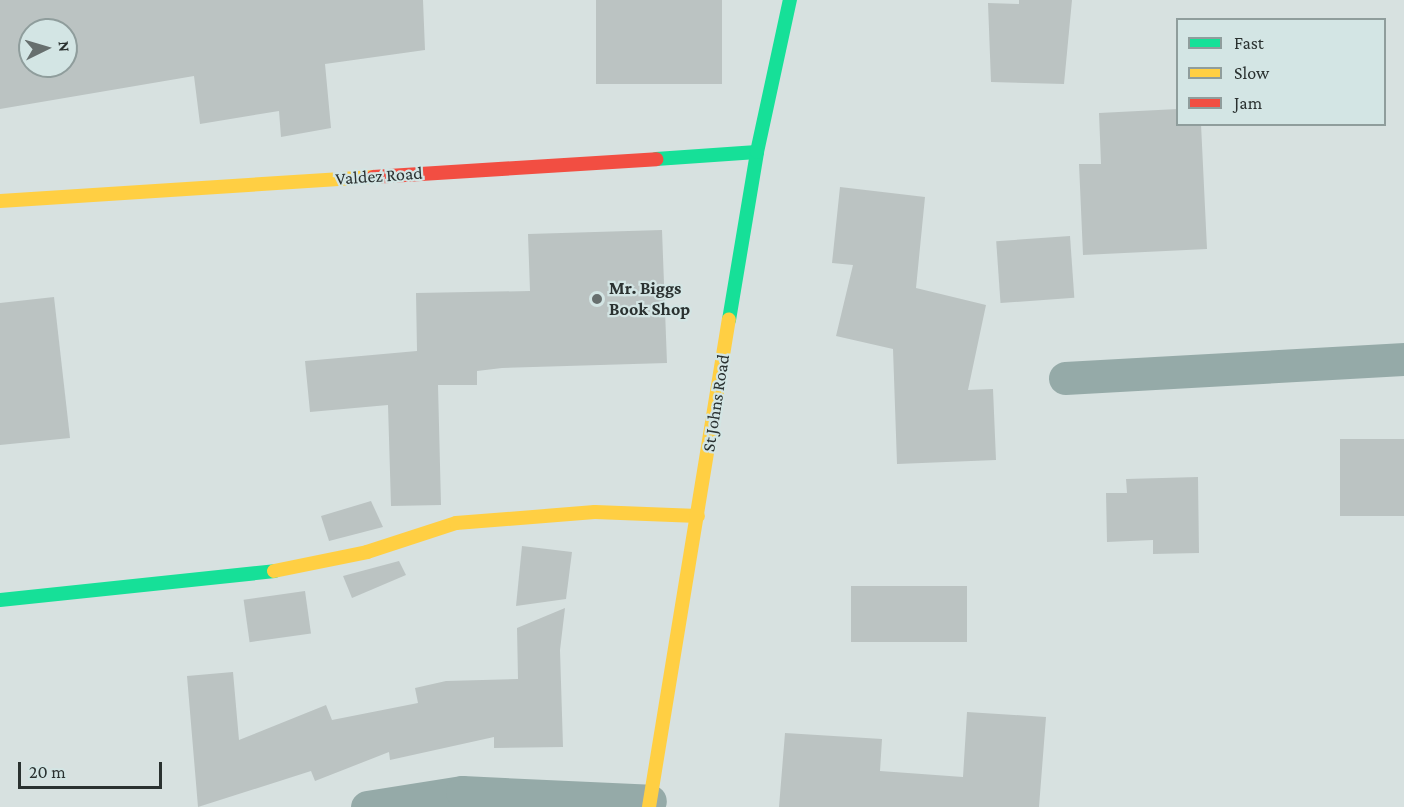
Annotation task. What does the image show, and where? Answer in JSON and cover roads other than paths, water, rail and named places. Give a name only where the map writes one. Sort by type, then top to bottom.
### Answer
[{"type":"street","name":"St Johns Road","points":[[649,804],[757,152],[790,0]]},
{"type":"street","name":"Valdez Road","points":[[0,201],[757,152]]},
{"type":"street","points":[[1065,378],[1404,359]]},
{"type":"street","points":[[0,600],[274,571],[367,552],[456,523],[595,512],[698,516]]},
{"type":"street","points":[[367,807],[462,792],[649,804]]},
{"type":"place","name":"Mr. Biggs Book Shop","points":[[597,299]]}]
